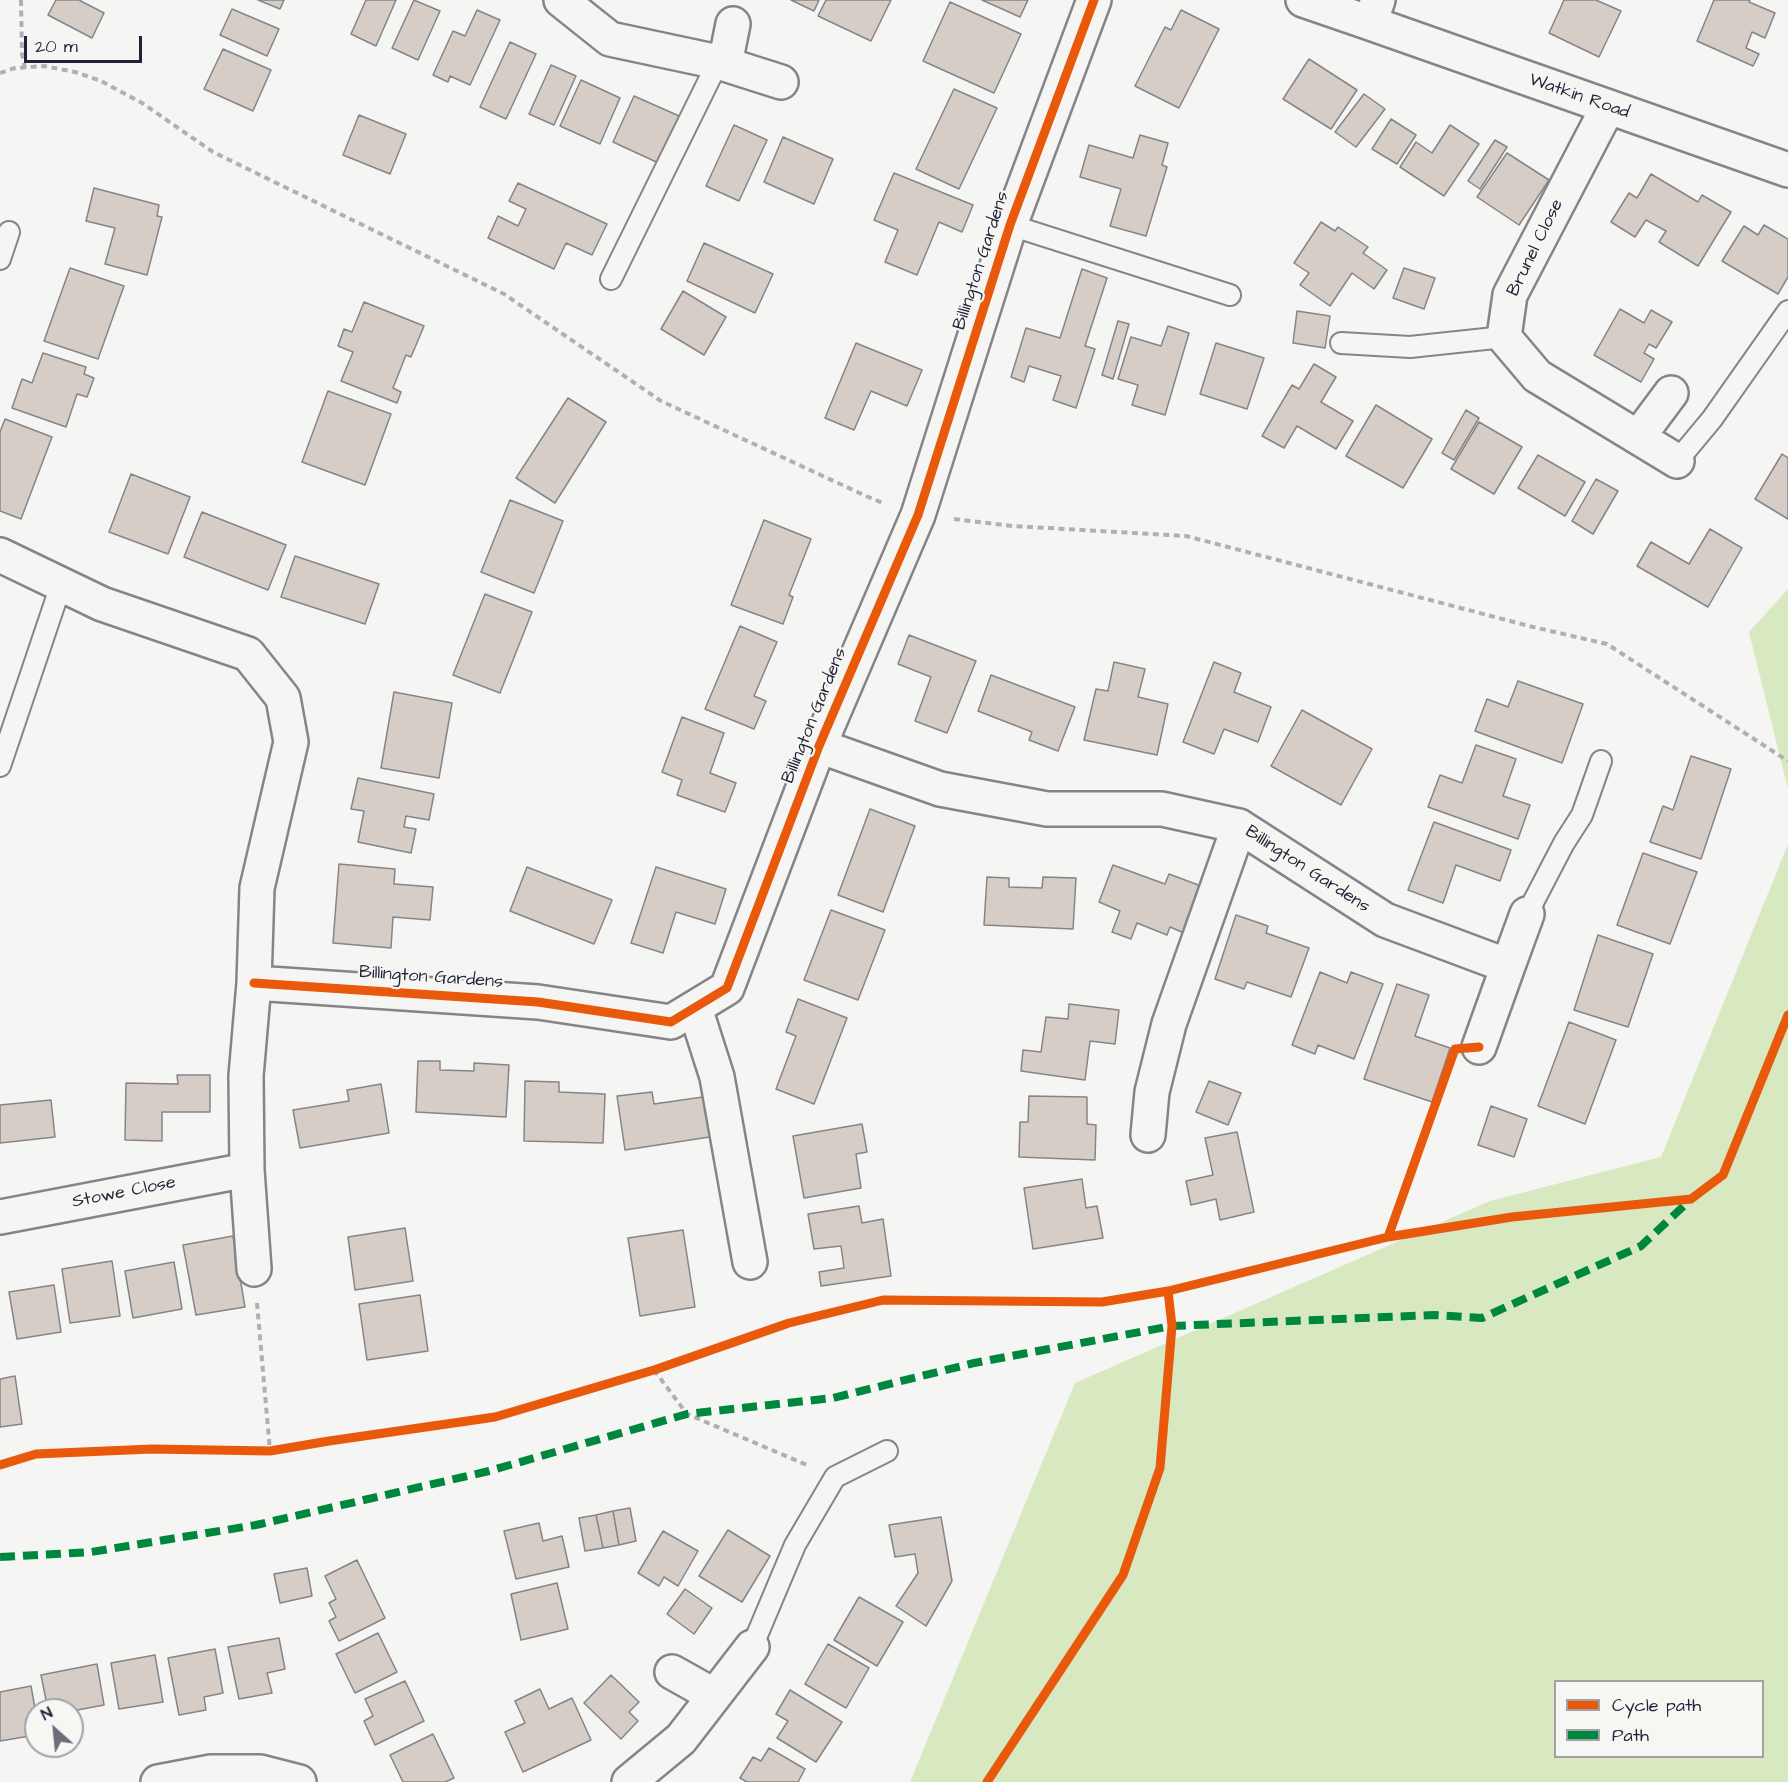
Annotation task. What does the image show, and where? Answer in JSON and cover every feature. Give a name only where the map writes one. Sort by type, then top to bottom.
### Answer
[{"type":"street","points":[[561,0],[610,39],[722,63],[781,82]]},
{"type":"street","name":"Billington Gardens","points":[[254,983],[538,1002],[671,1022],[727,988],[819,746],[918,515],[1010,225],[1094,0]]},
{"type":"street","name":"Watkin Road","points":[[1303,0],[1374,11],[1608,107],[1788,170]]},
{"type":"street","points":[[722,63],[733,24]]},
{"type":"street","name":"Brunel Close","points":[[1503,337],[1510,295],[1608,107]]},
{"type":"street","points":[[1503,337],[1538,376],[1677,461]]},
{"type":"street","points":[[1639,436],[1671,393]]},
{"type":"street","points":[[0,555],[102,604],[248,654],[283,698],[291,742],[256,888],[254,983],[246,1076],[247,1170],[254,1269]]},
{"type":"street","name":"Billington Gardens","points":[[819,746],[940,789],[1047,809],[1162,809],[1239,826],[1385,920],[1508,966]]},
{"type":"street","points":[[1148,1135],[1152,1092],[1168,1024],[1239,826]]},
{"type":"street","points":[[1479,1047],[1527,914]]},
{"type":"street","points":[[695,1008],[717,1077],[750,1262]]},
{"type":"street","name":"Stowe Close","points":[[0,1217],[247,1170]]},
{"type":"street","points":[[629,1782],[681,1739],[752,1647]]},
{"type":"street","points":[[672,1672],[713,1695]]},
{"type":"street","points":[[158,1782],[211,1772],[260,1772],[299,1782]]},
{"type":"lane","points":[[611,279],[722,63]]},
{"type":"lane","points":[[1010,225],[1230,295]]},
{"type":"lane","points":[[0,259],[9,232]]},
{"type":"lane","points":[[1677,461],[1712,419],[1788,311]]},
{"type":"lane","points":[[1341,343],[1410,347],[1503,337]]},
{"type":"lane","points":[[0,766],[62,585]]},
{"type":"lane","points":[[1527,914],[1564,843],[1582,815],[1601,761]]},
{"type":"lane","points":[[752,1647],[795,1545],[835,1477],[888,1450]]},
{"type":"path","points":[[21,0],[22,54],[25,68]]},
{"type":"path","points":[[0,73],[15,68],[44,66],[75,72],[101,81],[142,103],[213,152],[504,294],[661,401],[866,496],[918,515],[1013,526],[1186,536],[1533,627],[1607,644],[1788,761]]},
{"type":"path","points":[[254,1269],[270,1451]]},
{"type":"path","points":[[642,1373],[665,1366]]},
{"type":"path","points":[[654,1370],[687,1414],[835,1477]]},
{"type":"path","points":[[258,1451],[282,1449]]},
{"type":"green space","points":[[1788,589],[1788,789],[1749,632]]},
{"type":"green space","points":[[1788,844],[1788,1782],[910,1782],[1075,1383],[1490,1201],[1661,1157]]},
{"type":"building","points":[[56,0],[79,0],[104,13],[92,38],[48,15]]},
{"type":"building","points":[[258,0],[284,0],[280,9]]},
{"type":"building","points":[[366,0],[396,0],[376,46],[351,34]]},
{"type":"building","points":[[414,0],[440,11],[418,60],[392,48]]},
{"type":"building","points":[[791,0],[819,0],[814,11]]},
{"type":"building","points":[[826,0],[891,0],[871,41],[818,16]]},
{"type":"building","points":[[982,0],[1028,0],[1020,17]]},
{"type":"building","points":[[1564,0],[1596,0],[1621,11],[1599,57],[1549,33]]},
{"type":"building","points":[[1714,0],[1750,0],[1749,2],[1775,13],[1765,38],[1752,32],[1746,48],[1759,54],[1753,66],[1697,41]]},
{"type":"building","points":[[950,2],[1021,34],[994,93],[923,61]]},
{"type":"building","points":[[232,9],[279,29],[267,56],[220,35]]},
{"type":"building","points":[[477,10],[500,20],[470,85],[450,76],[448,82],[433,75],[453,31],[465,36]]},
{"type":"building","points":[[1181,10],[1219,29],[1179,108],[1135,86],[1165,27],[1171,30]]},
{"type":"building","points":[[510,42],[536,54],[506,119],[480,107]]},
{"type":"building","points":[[223,49],[271,70],[253,111],[204,89]]},
{"type":"building","points":[[1309,59],[1357,90],[1331,129],[1283,99]]},
{"type":"building","points":[[551,65],[576,76],[554,125],[529,114]]},
{"type":"building","points":[[581,80],[620,98],[600,144],[560,126]]},
{"type":"building","points":[[954,89],[997,108],[959,189],[916,169]]},
{"type":"building","points":[[1364,94],[1385,109],[1356,147],[1335,132]]},
{"type":"building","points":[[634,96],[686,119],[665,166],[613,142]]},
{"type":"building","points":[[359,115],[406,134],[390,174],[343,155]]},
{"type":"building","points":[[1391,119],[1416,135],[1397,164],[1372,149]]},
{"type":"building","points":[[734,125],[767,140],[739,201],[706,186]]},
{"type":"building","points":[[1450,125],[1479,144],[1444,196],[1400,167],[1416,142],[1432,153]]},
{"type":"building","points":[[1140,135],[1168,143],[1162,165],[1167,167],[1146,236],[1110,226],[1121,189],[1080,177],[1089,145],[1133,158]]},
{"type":"building","points":[[783,137],[833,159],[814,204],[764,182]]},
{"type":"building","points":[[1495,140],[1507,147],[1480,189],[1468,181]]},
{"type":"building","points":[[1507,153],[1549,180],[1519,225],[1477,197]]},
{"type":"building","points":[[894,173],[973,205],[962,232],[939,222],[917,275],[885,262],[898,230],[874,220]]},
{"type":"building","points":[[1651,174],[1698,202],[1702,195],[1731,212],[1698,266],[1659,242],[1666,231],[1646,220],[1635,237],[1611,222],[1629,193],[1637,198]]},
{"type":"building","points":[[518,183],[607,224],[592,255],[566,243],[554,269],[488,238],[498,216],[518,226],[526,209],[509,201]]},
{"type":"building","points":[[94,188],[159,205],[157,216],[162,217],[147,275],[105,264],[115,228],[86,221]]},
{"type":"building","points":[[1321,222],[1335,231],[1338,227],[1368,247],[1363,253],[1387,270],[1374,289],[1352,273],[1330,306],[1300,285],[1309,273],[1294,263]]},
{"type":"building","points":[[1764,225],[1788,239],[1788,277],[1778,294],[1722,261],[1744,226],[1758,235]]},
{"type":"building","points":[[704,243],[773,274],[755,313],[687,281]]},
{"type":"building","points":[[70,268],[124,286],[98,359],[44,341]]},
{"type":"building","points":[[1404,268],[1435,278],[1424,309],[1393,298]]},
{"type":"building","points":[[1082,269],[1107,278],[1085,346],[1095,349],[1076,408],[1053,400],[1061,376],[1029,366],[1024,382],[1011,377],[1026,328],[1060,338]]},
{"type":"building","points":[[683,291],[726,317],[704,355],[661,329]]},
{"type":"building","points":[[364,302],[424,326],[411,357],[406,355],[393,388],[401,392],[397,403],[341,381],[353,352],[338,346],[344,329],[352,332]]},
{"type":"building","points":[[1620,309],[1644,323],[1651,310],[1672,322],[1656,348],[1649,344],[1644,353],[1654,359],[1641,382],[1594,355]]},
{"type":"building","points":[[1297,311],[1330,316],[1325,348],[1293,343]]},
{"type":"building","points":[[1118,321],[1129,324],[1113,379],[1102,375]]},
{"type":"building","points":[[1168,326],[1189,333],[1165,415],[1132,405],[1138,385],[1118,379],[1131,337],[1161,346]]},
{"type":"building","points":[[856,343],[922,370],[907,406],[871,391],[854,430],[825,418]]},
{"type":"building","points":[[1216,343],[1264,358],[1247,409],[1200,394]]},
{"type":"building","points":[[43,353],[86,367],[84,374],[94,378],[87,397],[77,394],[66,427],[12,408],[22,379],[32,383]]},
{"type":"building","points":[[1314,364],[1336,377],[1321,402],[1353,421],[1336,449],[1297,426],[1284,448],[1262,436],[1292,385],[1299,389]]},
{"type":"building","points":[[328,391],[391,414],[365,485],[302,462]]},
{"type":"building","points":[[568,398],[606,422],[555,503],[516,478]]},
{"type":"building","points":[[1376,405],[1432,439],[1403,488],[1346,456]]},
{"type":"building","points":[[1466,410],[1479,418],[1454,460],[1442,453]]},
{"type":"building","points":[[5,419],[52,437],[21,519],[0,511],[0,432]]},
{"type":"building","points":[[1479,422],[1522,447],[1494,494],[1451,469]]},
{"type":"building","points":[[1782,454],[1788,458],[1788,519],[1755,499]]},
{"type":"building","points":[[1538,455],[1585,482],[1565,516],[1518,488]]},
{"type":"building","points":[[131,474],[190,497],[168,554],[109,532]]},
{"type":"building","points":[[1596,479],[1618,491],[1593,534],[1572,521]]},
{"type":"building","points":[[510,500],[563,521],[534,593],[481,572]]},
{"type":"building","points":[[202,512],[286,545],[268,590],[184,557]]},
{"type":"building","points":[[764,520],[811,539],[789,595],[793,597],[783,624],[731,605]]},
{"type":"building","points":[[1710,529],[1742,548],[1708,607],[1637,566],[1651,542],[1689,564]]},
{"type":"building","points":[[295,556],[379,584],[365,624],[281,597]]},
{"type":"building","points":[[485,594],[532,612],[500,693],[453,675]]},
{"type":"building","points":[[740,626],[777,642],[754,696],[766,701],[754,729],[705,709]]},
{"type":"building","points":[[909,635],[976,661],[947,733],[915,721],[931,677],[898,664]]},
{"type":"building","points":[[1114,662],[1145,669],[1138,697],[1168,704],[1157,755],[1084,740],[1096,689],[1108,691]]},
{"type":"building","points":[[1214,662],[1241,673],[1234,692],[1271,707],[1258,742],[1224,729],[1214,754],[1183,742]]},
{"type":"building","points":[[991,675],[1075,707],[1058,751],[1029,740],[1032,732],[978,711]]},
{"type":"building","points":[[1518,681],[1583,704],[1562,763],[1475,731],[1487,699],[1508,707]]},
{"type":"building","points":[[394,692],[452,703],[439,778],[381,768]]},
{"type":"building","points":[[1302,710],[1372,749],[1341,805],[1271,766]]},
{"type":"building","points":[[682,717],[724,733],[710,773],[736,783],[725,812],[677,795],[682,780],[662,772]]},
{"type":"building","points":[[1476,745],[1516,759],[1503,796],[1530,805],[1518,839],[1428,807],[1440,775],[1462,783]]},
{"type":"building","points":[[1691,756],[1731,769],[1701,859],[1650,842],[1663,806],[1673,810]]},
{"type":"building","points":[[358,778],[434,794],[429,820],[406,816],[404,827],[416,829],[411,853],[358,842],[364,811],[351,809]]},
{"type":"building","points":[[870,809],[915,826],[883,912],[838,895]]},
{"type":"building","points":[[1434,822],[1511,850],[1500,881],[1456,865],[1443,903],[1408,890]]},
{"type":"building","points":[[1643,853],[1697,872],[1670,944],[1617,925]]},
{"type":"building","points":[[339,864],[395,869],[394,884],[433,887],[430,920],[393,917],[391,948],[333,943]]},
{"type":"building","points":[[1113,865],[1165,884],[1169,874],[1201,886],[1184,933],[1170,927],[1167,935],[1137,923],[1131,939],[1112,932],[1120,911],[1099,902]]},
{"type":"building","points":[[527,867],[612,900],[594,944],[510,911]]},
{"type":"building","points":[[656,867],[726,889],[715,924],[676,912],[663,953],[631,943]]},
{"type":"building","points":[[987,877],[1009,878],[1009,887],[1042,888],[1043,877],[1076,878],[1073,929],[984,925]]},
{"type":"building","points":[[831,910],[885,930],[858,1000],[804,980]]},
{"type":"building","points":[[1236,915],[1268,926],[1266,933],[1309,948],[1291,997],[1247,982],[1244,989],[1215,979]]},
{"type":"building","points":[[1598,935],[1653,954],[1628,1027],[1574,1010]]},
{"type":"building","points":[[1320,972],[1347,983],[1351,972],[1383,984],[1354,1059],[1318,1045],[1315,1054],[1292,1045]]},
{"type":"building","points":[[1397,984],[1429,995],[1415,1036],[1450,1048],[1432,1102],[1364,1079]]},
{"type":"building","points":[[798,999],[847,1018],[814,1104],[776,1089],[796,1036],[786,1032]]},
{"type":"building","points":[[1069,1004],[1119,1010],[1115,1044],[1090,1041],[1085,1080],[1021,1071],[1023,1050],[1041,1052],[1046,1017],[1068,1019]]},
{"type":"building","points":[[1569,1022],[1616,1040],[1585,1124],[1538,1106]]},
{"type":"building","points":[[418,1061],[440,1061],[440,1070],[474,1071],[474,1063],[509,1065],[506,1117],[416,1112]]},
{"type":"building","points":[[177,1075],[210,1075],[210,1112],[162,1112],[162,1141],[125,1140],[126,1083],[178,1084]]},
{"type":"building","points":[[525,1081],[559,1082],[559,1092],[605,1094],[603,1143],[524,1141]]},
{"type":"building","points":[[1209,1081],[1241,1093],[1228,1125],[1196,1112]]},
{"type":"building","points":[[381,1084],[389,1133],[300,1148],[293,1110],[349,1101],[347,1090]]},
{"type":"building","points":[[652,1092],[654,1104],[710,1096],[716,1136],[625,1150],[617,1096]]},
{"type":"building","points":[[1029,1096],[1087,1097],[1087,1124],[1096,1125],[1095,1160],[1019,1157],[1020,1122],[1028,1122]]},
{"type":"building","points":[[51,1100],[55,1137],[0,1143],[0,1105]]},
{"type":"building","points":[[1491,1106],[1527,1119],[1514,1157],[1478,1145]]},
{"type":"building","points":[[862,1124],[867,1152],[856,1154],[861,1188],[804,1198],[793,1136]]},
{"type":"building","points":[[1237,1132],[1254,1212],[1220,1220],[1216,1199],[1191,1205],[1186,1181],[1213,1175],[1205,1138]]},
{"type":"building","points":[[1082,1179],[1086,1208],[1097,1206],[1103,1238],[1033,1249],[1024,1188]]},
{"type":"building","points":[[859,1206],[862,1223],[883,1219],[891,1276],[821,1286],[819,1272],[844,1268],[841,1246],[814,1249],[808,1214]]},
{"type":"building","points":[[405,1228],[413,1281],[355,1290],[348,1237]]},
{"type":"building","points":[[683,1230],[695,1307],[640,1316],[628,1238]]},
{"type":"building","points":[[233,1236],[245,1307],[196,1315],[183,1245]]},
{"type":"building","points":[[112,1261],[120,1316],[70,1323],[62,1269]]},
{"type":"building","points":[[174,1262],[182,1309],[133,1318],[125,1271]]},
{"type":"building","points":[[54,1285],[61,1332],[17,1339],[9,1292]]},
{"type":"building","points":[[420,1295],[428,1351],[367,1360],[359,1304]]},
{"type":"building","points":[[15,1376],[22,1424],[0,1427],[0,1379]]},
{"type":"building","points":[[630,1508],[636,1541],[619,1545],[613,1511]]},
{"type":"building","points":[[613,1511],[619,1545],[603,1548],[596,1515]]},
{"type":"building","points":[[596,1515],[603,1548],[585,1551],[579,1518]]},
{"type":"building","points":[[941,1517],[952,1581],[926,1626],[896,1606],[918,1573],[915,1554],[895,1557],[889,1525]]},
{"type":"building","points":[[539,1523],[543,1541],[562,1536],[569,1567],[516,1579],[504,1531]]},
{"type":"building","points":[[728,1530],[770,1556],[742,1602],[699,1576]]},
{"type":"building","points":[[663,1531],[698,1551],[678,1586],[664,1577],[659,1586],[638,1573]]},
{"type":"building","points":[[357,1560],[385,1618],[339,1641],[329,1621],[336,1617],[329,1603],[336,1599],[325,1576]]},
{"type":"building","points":[[307,1568],[312,1596],[280,1603],[274,1574]]},
{"type":"building","points":[[557,1583],[568,1629],[521,1640],[511,1594]]},
{"type":"building","points":[[685,1589],[712,1608],[694,1634],[667,1614]]},
{"type":"building","points":[[859,1597],[903,1622],[877,1666],[834,1640]]},
{"type":"building","points":[[378,1633],[397,1672],[355,1693],[336,1654]]},
{"type":"building","points":[[279,1638],[285,1669],[267,1673],[272,1693],[239,1699],[228,1647]]},
{"type":"building","points":[[828,1644],[869,1668],[846,1708],[805,1684]]},
{"type":"building","points":[[215,1649],[223,1693],[204,1697],[206,1710],[179,1715],[168,1658]]},
{"type":"building","points":[[155,1655],[163,1702],[119,1709],[111,1663]]},
{"type":"building","points":[[97,1664],[104,1705],[84,1709],[84,1698],[46,1698],[41,1675]]},
{"type":"building","points":[[611,1675],[639,1702],[629,1712],[638,1721],[621,1739],[584,1703]]},
{"type":"building","points":[[405,1681],[424,1721],[375,1745],[364,1721],[373,1716],[365,1699]]},
{"type":"building","points":[[31,1686],[33,1698],[24,1698],[24,1737],[0,1741],[0,1692]]},
{"type":"building","points":[[540,1689],[549,1709],[572,1698],[591,1740],[523,1772],[505,1732],[525,1723],[515,1701]]},
{"type":"building","points":[[790,1690],[842,1722],[816,1762],[777,1738],[788,1721],[776,1714]]},
{"type":"building","points":[[433,1734],[454,1778],[445,1782],[403,1782],[390,1755]]},
{"type":"building","points":[[769,1748],[805,1769],[798,1782],[747,1782],[740,1778],[753,1757],[761,1761]]},
{"type":"marked path","points":[[0,1557],[91,1552],[256,1525],[489,1471],[687,1414],[833,1398],[974,1363],[1172,1326],[1434,1315],[1482,1318],[1641,1246],[1690,1200]]},
{"type":"cycle path","points":[[254,983],[538,1002],[671,1022],[727,988],[819,746],[918,515],[1010,225],[1094,0]]},
{"type":"cycle path","points":[[0,1465],[36,1454],[152,1449],[270,1451],[495,1417],[654,1370],[789,1323],[883,1300],[1102,1302],[1168,1291],[1388,1237],[1512,1217],[1691,1199],[1723,1175],[1788,1015]]},
{"type":"cycle path","points":[[1388,1237],[1455,1049],[1479,1047]]},
{"type":"cycle path","points":[[987,1782],[1123,1575],[1160,1468],[1172,1326],[1168,1291]]}]
